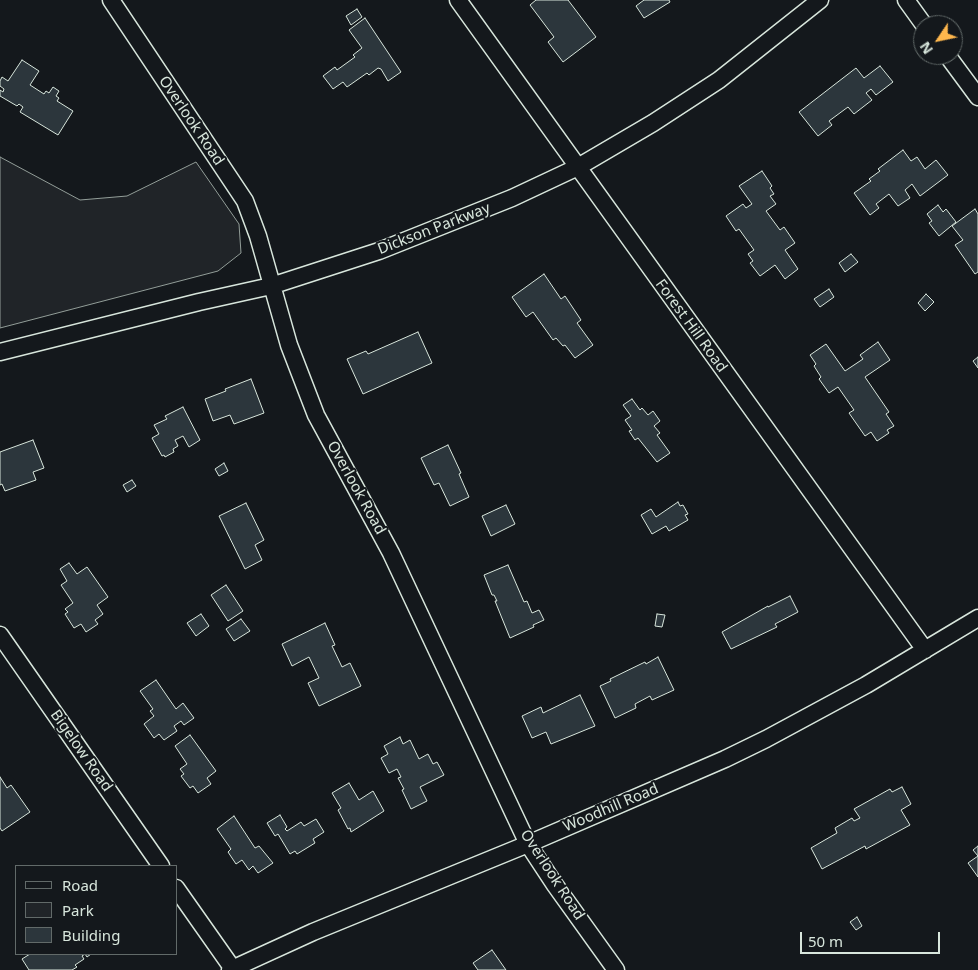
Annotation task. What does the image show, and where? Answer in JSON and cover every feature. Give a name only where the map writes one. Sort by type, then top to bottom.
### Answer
[{"type":"street","name":"Overlook Road","points":[[111,0],[244,201],[258,236],[289,346],[316,415],[391,552],[528,844],[616,970]]},
{"type":"street","name":"Forest Hill Road","points":[[458,0],[925,650]]},
{"type":"street","name":"Dickson Parkway","points":[[0,352],[271,286],[379,251],[512,198],[578,167],[653,123],[719,80],[820,0]]},
{"type":"street","points":[[906,0],[917,15]]},
{"type":"street","points":[[955,65],[978,96]]},
{"type":"street","name":"Woodhill Road","points":[[232,969],[321,928],[528,844],[694,773],[758,742],[866,685],[978,618]]},
{"type":"street","name":"Bigelow Road","points":[[0,635],[160,865]]},
{"type":"street","points":[[178,891],[232,969]]},
{"type":"green space","points":[[0,157],[80,200],[127,196],[196,162],[239,224],[241,253],[218,271],[0,328]]},
{"type":"building","points":[[536,0],[568,0],[596,37],[563,62],[548,42],[554,37],[530,5]]},
{"type":"building","points":[[644,0],[669,0],[670,2],[644,18],[636,6]]},
{"type":"building","points":[[357,9],[362,17],[351,25],[346,16]]},
{"type":"building","points":[[365,18],[401,72],[388,81],[381,69],[378,68],[347,87],[343,82],[333,89],[323,76],[335,67],[337,70],[355,57],[353,55],[362,48],[349,30]]},
{"type":"building","points":[[22,60],[39,71],[30,85],[44,94],[46,91],[49,93],[53,87],[59,91],[56,96],[59,98],[57,101],[73,111],[58,135],[20,112],[23,107],[19,104],[17,106],[0,96],[0,90],[3,92],[4,89],[0,86],[2,77],[8,81]]},
{"type":"building","points":[[880,66],[893,82],[876,95],[871,89],[866,93],[872,100],[854,114],[848,107],[829,121],[832,125],[818,136],[799,112],[856,68],[864,78]]},
{"type":"building","points":[[903,150],[911,161],[917,157],[925,169],[936,160],[948,175],[920,196],[912,184],[905,190],[910,198],[898,206],[889,194],[876,204],[879,208],[870,215],[854,193],[871,181],[869,179],[880,171],[878,169]]},
{"type":"building","points":[[762,171],[772,186],[770,188],[774,194],[770,196],[776,204],[766,211],[780,230],[784,227],[795,243],[785,250],[798,269],[785,279],[775,265],[760,276],[750,263],[753,261],[748,254],[754,250],[739,229],[736,231],[726,216],[743,204],[746,208],[752,204],[739,186]]},
{"type":"building","points":[[938,205],[943,212],[946,209],[956,222],[939,236],[929,223],[932,221],[927,214]]},
{"type":"building","points":[[975,209],[978,214],[978,272],[975,274],[955,245],[963,240],[952,226]]},
{"type":"building","points":[[851,254],[858,262],[845,272],[839,263]]},
{"type":"building","points":[[544,274],[561,299],[565,296],[581,320],[577,323],[593,345],[575,358],[565,345],[563,346],[556,338],[553,340],[533,312],[526,317],[512,297]]},
{"type":"building","points":[[829,289],[834,297],[820,307],[814,299]]},
{"type":"building","points":[[926,294],[934,302],[925,311],[918,303]]},
{"type":"building","points":[[418,332],[432,363],[363,394],[347,359],[366,351],[368,354]]},
{"type":"building","points":[[878,342],[890,360],[865,377],[889,412],[886,414],[894,426],[887,430],[889,433],[877,441],[871,432],[865,436],[849,413],[854,410],[838,387],[829,393],[819,379],[821,377],[810,355],[826,344],[845,371],[863,359],[860,355]]},
{"type":"building","points":[[978,357],[978,368],[973,361]]},
{"type":"building","points":[[251,379],[264,413],[234,424],[230,415],[213,421],[205,399]]},
{"type":"building","points":[[632,399],[640,410],[642,408],[648,415],[653,411],[660,421],[654,426],[660,433],[657,435],[670,453],[657,462],[638,438],[635,440],[629,431],[632,430],[625,420],[631,416],[623,405]]},
{"type":"building","points":[[183,407],[200,440],[189,447],[183,436],[175,440],[178,446],[173,449],[174,452],[165,457],[164,455],[162,456],[152,438],[159,434],[154,425],[167,419],[165,416]]},
{"type":"building","points":[[33,440],[44,468],[33,472],[36,480],[5,491],[2,484],[0,485],[0,452]]},
{"type":"building","points":[[448,445],[461,473],[459,474],[469,497],[450,506],[439,483],[434,485],[421,458]]},
{"type":"building","points":[[224,463],[228,471],[219,476],[215,469]]},
{"type":"building","points":[[132,480],[136,486],[127,492],[123,485]]},
{"type":"building","points":[[678,502],[680,506],[683,505],[688,514],[685,515],[688,520],[669,531],[666,526],[652,534],[641,515],[651,509],[656,517]]},
{"type":"building","points":[[246,503],[264,540],[255,545],[262,560],[245,569],[219,516]]},
{"type":"building","points":[[506,505],[515,524],[491,536],[482,516]]},
{"type":"building","points":[[69,563],[77,574],[87,567],[108,597],[97,605],[103,614],[95,620],[98,624],[86,632],[81,624],[74,628],[65,614],[68,612],[65,609],[73,603],[61,585],[67,581],[60,569]]},
{"type":"building","points":[[508,565],[524,602],[527,601],[532,613],[539,610],[544,620],[533,625],[534,627],[510,638],[495,601],[497,601],[494,595],[492,595],[484,575]]},
{"type":"building","points":[[226,585],[243,611],[228,621],[211,595]]},
{"type":"building","points":[[790,596],[798,612],[775,624],[777,627],[731,649],[722,632]]},
{"type":"building","points":[[201,614],[209,626],[196,636],[187,623]]},
{"type":"building","points":[[657,614],[665,615],[662,627],[655,626]]},
{"type":"building","points":[[241,619],[250,631],[234,641],[226,629]]},
{"type":"building","points":[[325,623],[335,645],[332,646],[342,667],[350,663],[361,686],[319,706],[308,683],[319,678],[309,657],[292,666],[282,644]]},
{"type":"building","points":[[658,657],[674,690],[652,700],[650,696],[635,704],[636,708],[615,718],[600,686],[611,681],[610,679]]},
{"type":"building","points":[[156,680],[176,709],[183,703],[194,718],[184,725],[181,721],[174,726],[177,731],[164,740],[159,734],[154,738],[144,724],[154,716],[150,711],[153,709],[140,691]]},
{"type":"building","points":[[580,695],[595,726],[551,744],[546,732],[532,738],[522,716],[541,707],[543,713]]},
{"type":"building","points":[[190,735],[216,771],[207,778],[211,784],[198,793],[193,786],[190,788],[181,776],[184,774],[180,769],[187,764],[175,746]]},
{"type":"building","points":[[400,737],[403,744],[410,740],[419,759],[428,754],[433,764],[437,762],[444,775],[420,787],[427,801],[411,809],[402,790],[404,789],[398,778],[401,777],[397,769],[389,773],[381,758],[388,754],[384,746]]},
{"type":"building","points":[[0,777],[7,788],[11,785],[30,812],[2,831],[0,828]]},
{"type":"building","points":[[349,783],[359,800],[373,791],[384,811],[351,832],[338,810],[341,808],[332,793]]},
{"type":"building","points":[[902,787],[911,804],[901,810],[910,825],[866,849],[865,846],[822,869],[811,848],[837,833],[835,828],[852,818],[854,821],[860,818],[854,809],[890,789],[892,792]]},
{"type":"building","points":[[280,815],[287,827],[285,829],[287,831],[301,822],[304,826],[316,819],[324,832],[313,839],[315,843],[297,854],[295,851],[290,854],[278,834],[275,836],[267,823]]},
{"type":"building","points":[[234,816],[255,848],[259,846],[273,863],[258,873],[253,866],[249,870],[242,860],[236,864],[228,852],[231,849],[217,829]]},
{"type":"building","points":[[978,846],[978,856],[973,850]]},
{"type":"building","points":[[978,856],[978,877],[968,863]]},
{"type":"building","points":[[857,917],[862,926],[856,930],[850,922]]},
{"type":"building","points":[[492,950],[506,970],[478,970],[473,963]]},
{"type":"building","points":[[28,955],[84,955],[82,956],[84,959],[75,965],[77,967],[72,970],[29,970],[22,959]]}]
